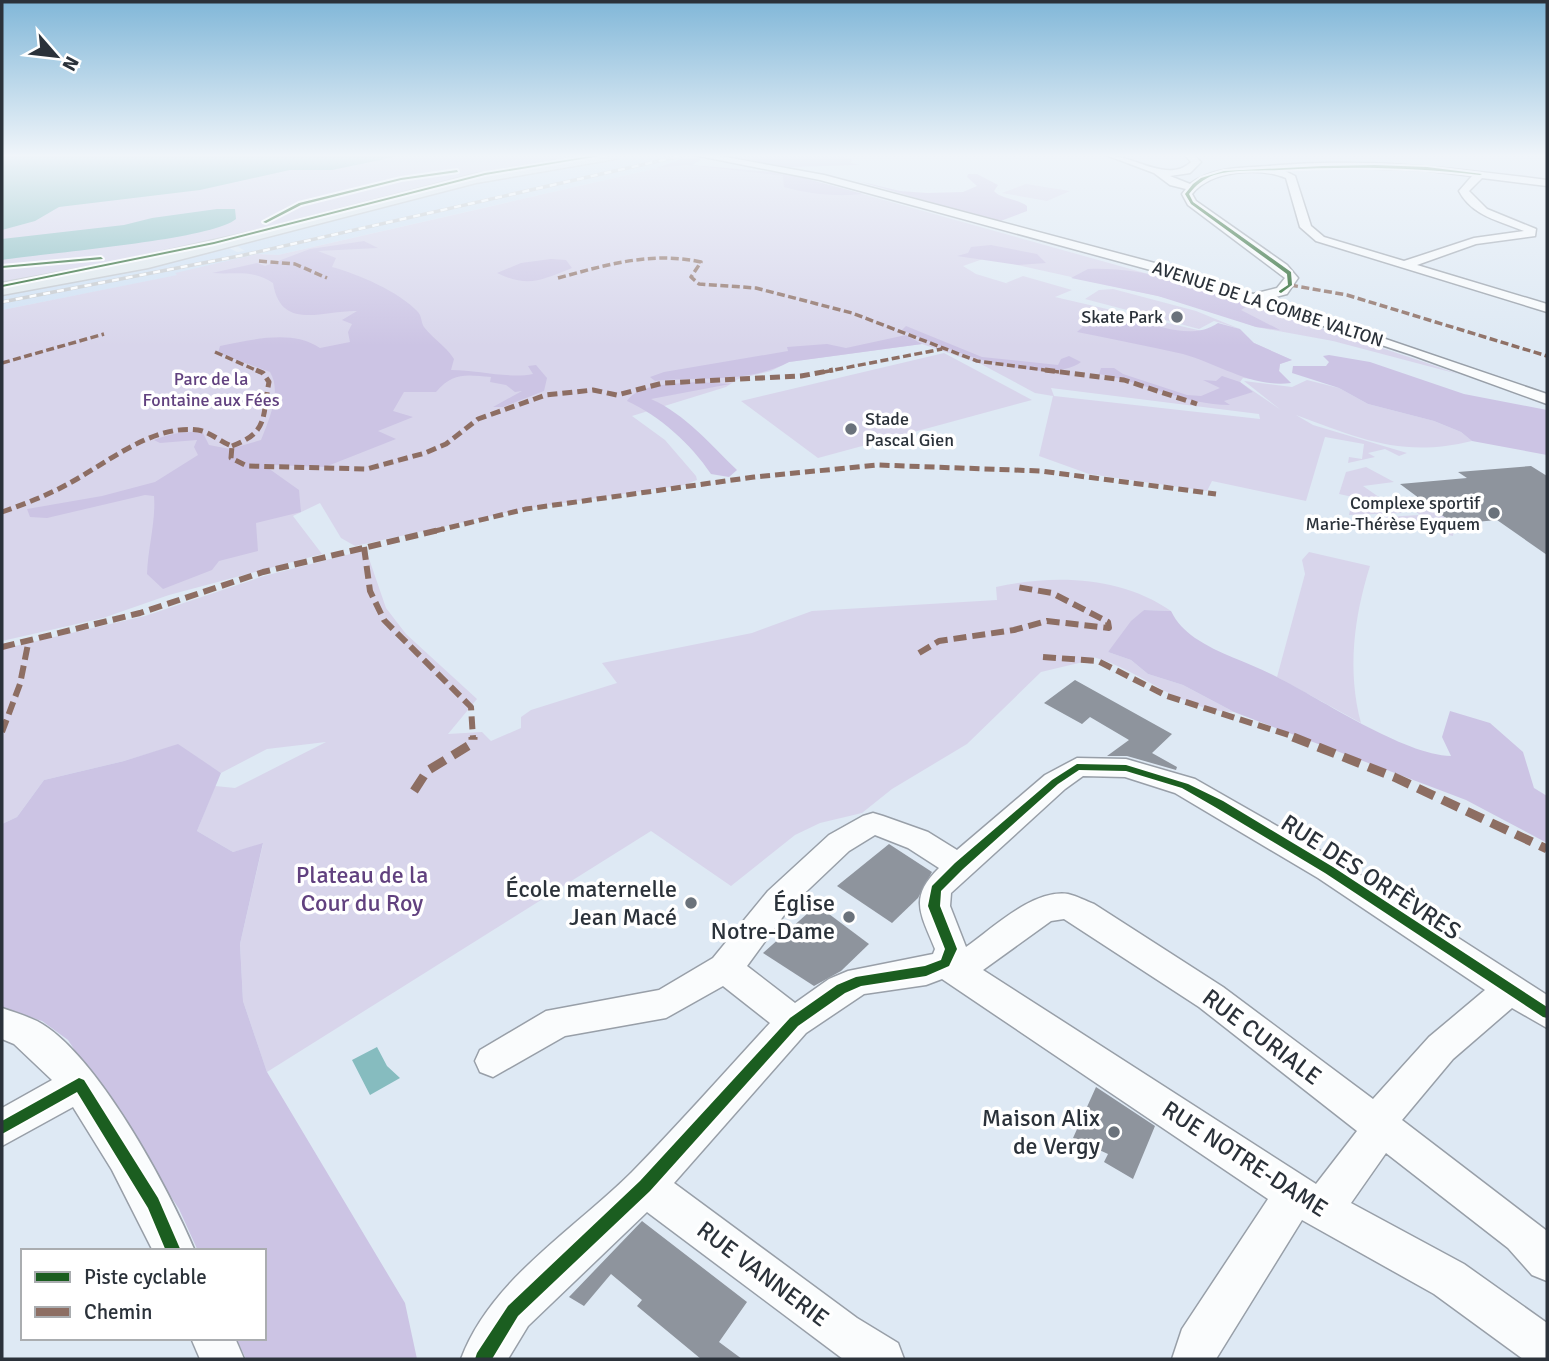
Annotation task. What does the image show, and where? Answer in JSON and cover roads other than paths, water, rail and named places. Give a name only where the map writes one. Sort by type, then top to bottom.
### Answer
[{"type":"main road","points":[[123,266],[319,219]]},
{"type":"main road","points":[[294,229],[325,219]]},
{"type":"main road","points":[[2,289],[123,266],[294,229],[330,219]]},
{"type":"street","name":"AVENUE DE LA COMBE VALTON","points":[[975,219],[1162,269],[1255,298],[1547,399]]},
{"type":"street","points":[[1213,219],[1289,273],[1290,285],[1281,292],[1255,298]]},
{"type":"street","points":[[1303,219],[1312,234],[1332,244],[1547,308]]},
{"type":"street","points":[[1502,219],[1540,234]]},
{"type":"street","points":[[1404,265],[1467,244],[1540,234]]},
{"type":"street","name":"RUE DES ORFÈVRES","points":[[958,866],[1055,782],[1077,767],[1089,765],[1126,768],[1185,786],[1329,870],[1547,1013]]},
{"type":"street","points":[[493,1061],[558,1023],[666,1003],[725,968],[779,900],[839,843],[873,823],[918,840],[958,866],[936,890],[934,906],[951,949],[952,967]]},
{"type":"street","name":"RUE CURIALE","points":[[483,1359],[513,1311],[645,1186],[794,1023],[841,989],[860,981],[952,967],[1042,911],[1066,906],[1125,938],[1211,997],[1522,1234],[1547,1259]]},
{"type":"street","name":"RUE NOTRE-DAME","points":[[952,967],[1308,1202],[1449,1279],[1547,1350]]},
{"type":"street","points":[[725,968],[794,1023]]},
{"type":"street","points":[[1195,1359],[1198,1345],[1308,1202],[1379,1125],[1441,1048],[1511,989]]},
{"type":"street","points":[[2,1023],[47,1047],[79,1084],[153,1203],[173,1249]]},
{"type":"street","points":[[2,1128],[79,1084]]},
{"type":"street","name":"RUE VANNERIE","points":[[645,1186],[842,1333],[882,1359]]},
{"type":"street","points":[[214,1340],[222,1359]]},
{"type":"railway","points":[[2,302],[244,255],[405,219]]},
{"type":"place","name":"Skate Park","points":[[1177,317]]},
{"type":"place","name":"Stade Pascal Gien","points":[[851,429]]},
{"type":"place","name":"Complexe sportif Marie-Thérèse Eyquem","points":[[1494,513]]},
{"type":"place","name":"École maternelle Jean Macé","points":[[691,903]]},
{"type":"place","name":"Église Notre-Dame","points":[[849,917]]},
{"type":"place","name":"Maison Alix de Vergy","points":[[1114,1132]]},
{"type":"park label","name":"Parc de la Fontaine aux Fées","points":[[211,389]]},
{"type":"park label","name":"Plateau de la Cour du Roy","points":[[362,889]]}]
